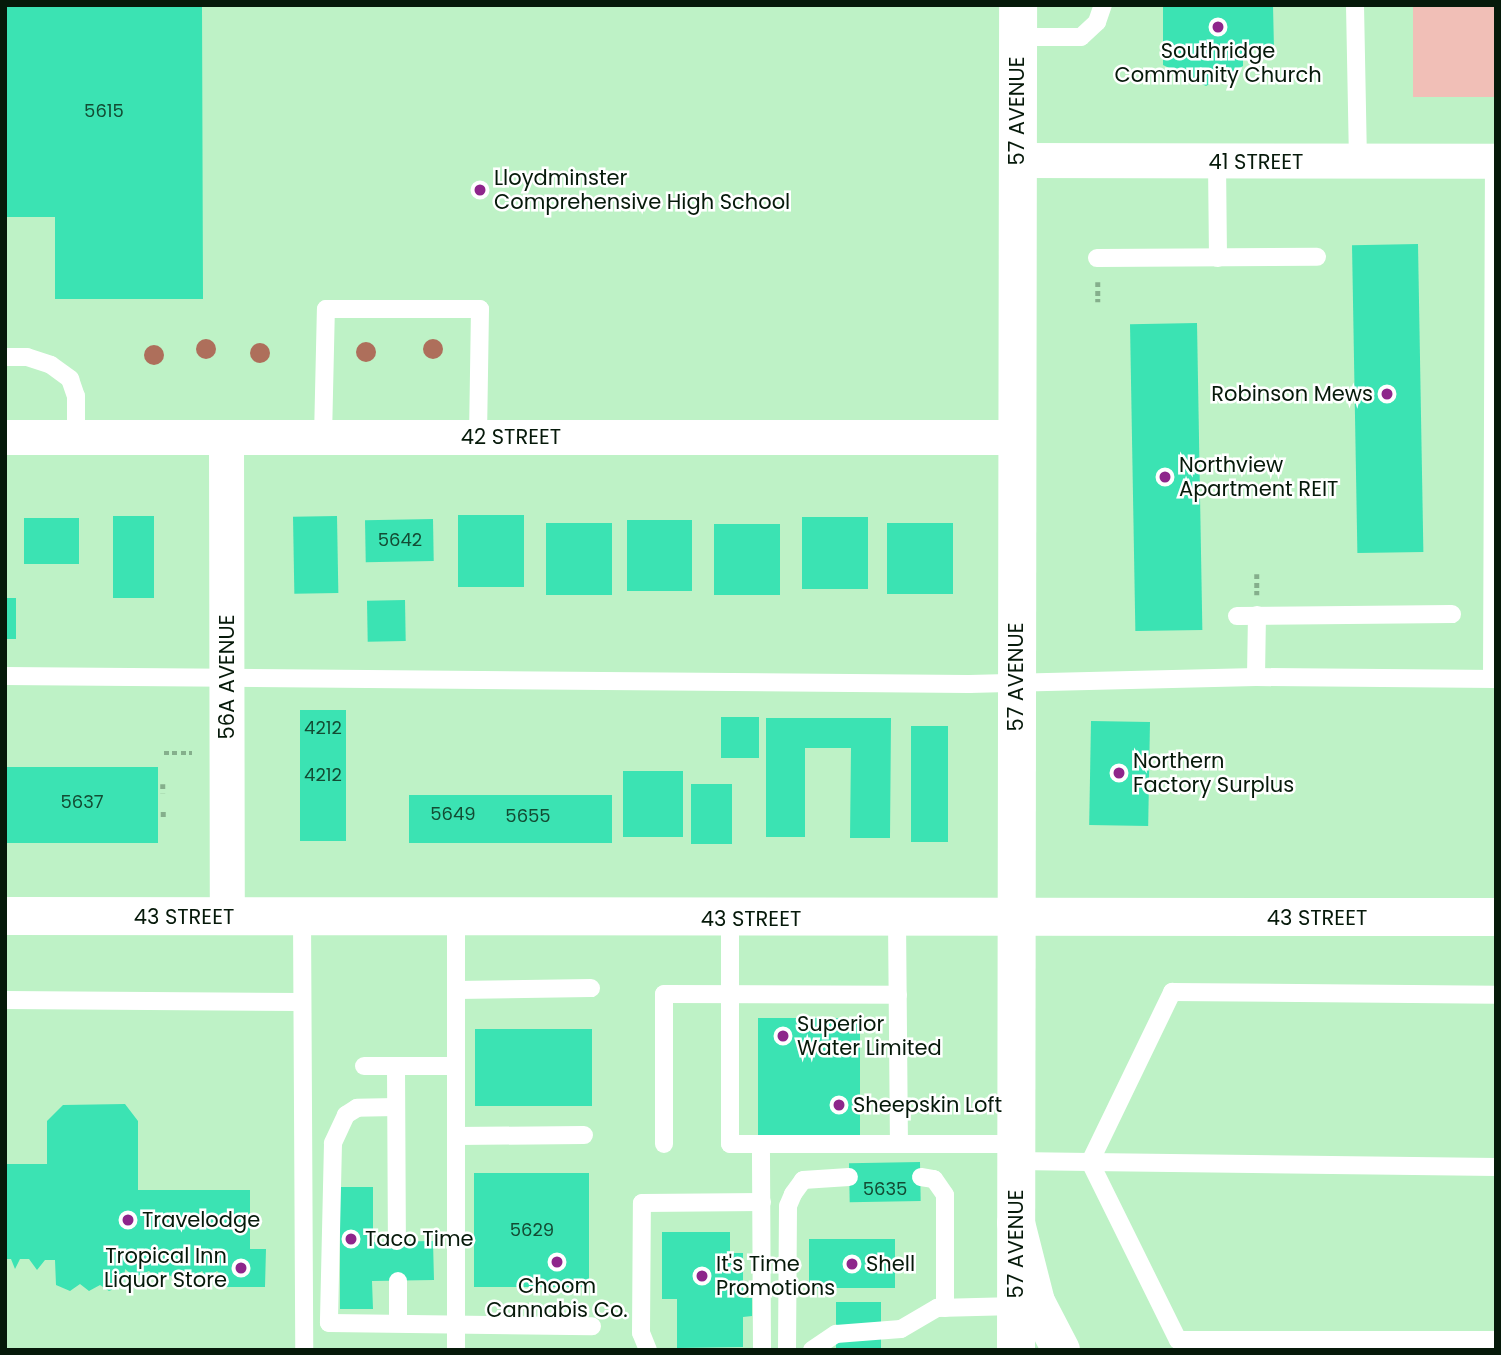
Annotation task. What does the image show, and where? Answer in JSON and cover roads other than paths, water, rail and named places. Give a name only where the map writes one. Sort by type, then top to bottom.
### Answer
[{"type":"main road","name":"57 AVENUE","points":[[1016,1350],[1018,21]]},
{"type":"main road","name":"43 STREET","points":[[5,916],[1016,920],[1496,916]]},
{"type":"main road","points":[[1016,1223],[1036,1302],[1061,1350]]},
{"type":"street","name":"41 STREET","points":[[1017,160],[1495,161]]},
{"type":"street","name":"42 STREET","points":[[5,437],[1017,438]]},
{"type":"street","name":"56A AVENUE","points":[[226,438],[228,917]]},
{"type":"lane","points":[[1018,21],[1081,37],[1097,22],[1103,5]]},
{"type":"lane","points":[[1355,5],[1358,162]]},
{"type":"lane","points":[[5,676],[1016,682],[1256,677],[1494,679],[1495,161]]},
{"type":"lane","points":[[1217,162],[1218,258]]},
{"type":"lane","points":[[1097,258],[1317,257]]},
{"type":"lane","points":[[323,438],[326,309],[480,309],[478,438]]},
{"type":"lane","points":[[5,357],[27,357],[51,365],[70,379],[76,396],[76,438]]},
{"type":"lane","points":[[1237,616],[1452,614]]},
{"type":"lane","points":[[1256,677],[1257,615]]},
{"type":"lane","points":[[302,917],[304,1350]]},
{"type":"lane","points":[[456,918],[456,1350]]},
{"type":"lane","points":[[730,919],[730,1144],[898,1144],[1090,1162],[1496,1167]]},
{"type":"lane","points":[[897,919],[898,1144]]},
{"type":"lane","points":[[456,990],[591,988]]},
{"type":"lane","points":[[1090,1162],[1172,992],[1496,995]]},
{"type":"lane","points":[[664,1144],[664,994],[898,995]]},
{"type":"lane","points":[[5,1000],[301,1002]]},
{"type":"lane","points":[[364,1066],[456,1066]]},
{"type":"lane","points":[[396,1067],[397,1241]]},
{"type":"lane","points":[[396,1107],[357,1108],[346,1115],[333,1143],[329,1323],[592,1326]]},
{"type":"lane","points":[[456,1136],[584,1135]]},
{"type":"lane","points":[[761,1144],[762,1350]]},
{"type":"lane","points":[[1090,1162],[1178,1340],[1496,1340]]},
{"type":"lane","points":[[787,1350],[788,1206],[803,1180],[849,1177]]},
{"type":"lane","points":[[921,1177],[934,1179],[945,1195],[945,1308]]},
{"type":"lane","points":[[648,1350],[641,1333],[642,1203],[762,1202]]},
{"type":"lane","points":[[398,1281],[398,1323]]},
{"type":"lane","points":[[812,1350],[836,1334],[881,1334],[945,1308],[1016,1306]]},
{"type":"place","name":"Southridge Community Church","points":[[1218,27]]},
{"type":"place","name":"Lloydminster Comprehensive High School","points":[[480,190]]},
{"type":"place","name":"Robinson Mews","points":[[1387,394]]},
{"type":"place","name":"Northview Apartment REIT","points":[[1165,477]]},
{"type":"place","name":"Northern Factory Surplus","points":[[1119,773]]},
{"type":"place","name":"Superior Water Limited","points":[[783,1036]]},
{"type":"place","name":"Sheepskin Loft","points":[[839,1105]]},
{"type":"place","name":"Travelodge","points":[[128,1220]]},
{"type":"place","name":"Taco Time","points":[[351,1239]]},
{"type":"place","name":"Choom Cannabis Co.","points":[[557,1262]]},
{"type":"place","name":"Shell","points":[[852,1264]]},
{"type":"place","name":"Tropical Inn Liquor Store","points":[[241,1268]]},
{"type":"place","name":"It's Time Promotions","points":[[702,1276]]}]
